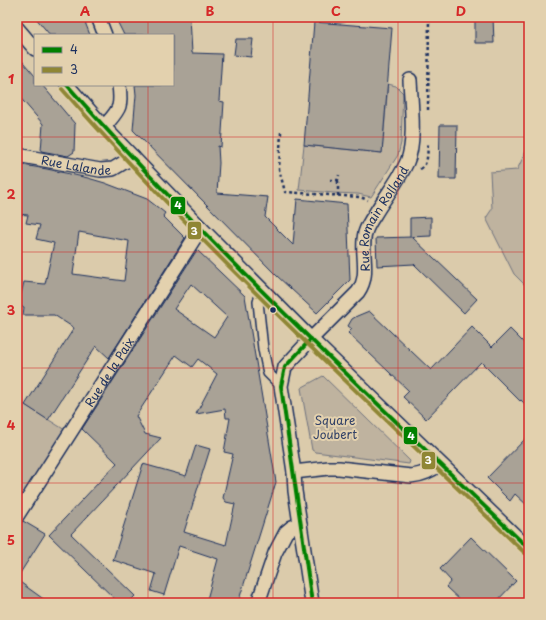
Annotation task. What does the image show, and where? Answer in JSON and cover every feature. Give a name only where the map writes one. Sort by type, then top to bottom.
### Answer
[{"type":"street","points":[[98,17],[105,34]]},
{"type":"street","points":[[17,28],[34,48]]},
{"type":"street","name":"Rue Romain Rolland","points":[[281,386],[285,367],[311,338],[358,292],[363,285],[365,277],[365,232],[403,170],[410,152],[412,141],[410,80]]},
{"type":"street","points":[[68,86],[104,127],[201,228],[311,338],[529,549]]},
{"type":"street","points":[[104,127],[119,109],[121,97],[119,86]]},
{"type":"street","name":"Rue Lalande","points":[[17,155],[100,170],[112,169],[133,156]]},
{"type":"street","name":"Rue de la Paix","points":[[17,516],[201,228]]},
{"type":"street","points":[[262,288],[258,302],[264,349],[268,373],[281,386],[311,598]]},
{"type":"street","points":[[294,472],[339,468],[421,475],[440,464]]},
{"type":"street","points":[[258,603],[275,553],[286,532],[292,527],[300,524]]},
{"type":"path","points":[[281,132],[279,169],[285,192],[360,197],[381,204]]},
{"type":"path","points":[[338,196],[339,175]]},
{"type":"path","points":[[330,180],[338,180]]},
{"type":"green space","points":[[388,84],[396,86],[403,93],[401,143],[398,155],[371,197],[358,194],[299,190],[304,145],[382,153]]},
{"type":"green space","points":[[529,145],[529,289],[514,274],[486,218],[492,209],[490,172],[517,170]]},
{"type":"green space","name":"Square Joubert","points":[[323,376],[410,461],[409,464],[315,452],[312,450],[301,388]]},
{"type":"green space","points":[[17,400],[65,430],[17,505]]},
{"type":"building","points":[[35,17],[83,17],[90,34],[49,34]]},
{"type":"building","points":[[115,17],[190,17],[192,53],[222,54],[219,101],[224,102],[221,147],[218,146],[219,163],[217,193],[268,197],[265,217],[293,245],[297,199],[347,204],[350,280],[317,313],[277,276],[133,130],[136,95],[135,86],[174,86],[174,34],[124,34]]},
{"type":"building","points":[[475,17],[493,17],[494,43],[475,43]]},
{"type":"building","points":[[314,22],[392,28],[382,153],[304,145]]},
{"type":"building","points":[[236,39],[253,39],[251,57],[234,55]]},
{"type":"building","points":[[17,55],[34,75],[34,86],[43,86],[75,124],[74,152],[68,156],[41,151],[43,124],[17,94]]},
{"type":"building","points":[[440,125],[457,125],[456,179],[439,179]]},
{"type":"building","points":[[17,164],[88,178],[147,199],[165,213],[163,216],[185,238],[109,358],[96,346],[48,420],[25,405],[74,328],[54,315],[23,315],[24,307],[17,307],[17,294],[21,294],[24,282],[45,284],[54,243],[36,239],[40,225],[26,223],[28,215],[17,214]],"holes":[[[79,232],[129,241],[124,281],[73,274]]]},
{"type":"building","points":[[431,217],[431,236],[410,237],[410,218]]},
{"type":"building","points":[[412,237],[477,299],[464,313],[414,264],[377,266],[376,238]]},
{"type":"building","points":[[197,250],[245,296],[276,482],[238,603],[206,603],[218,559],[179,546],[164,595],[151,591],[156,574],[113,560],[143,464],[186,476],[196,445],[210,449],[184,532],[226,545],[235,504],[226,502],[223,498],[233,454],[224,452],[230,418],[226,418],[225,409],[196,414],[217,374],[198,359],[192,367],[176,355],[136,416],[145,434],[161,438],[71,534],[135,596],[128,603],[119,603],[49,535],[117,463],[82,429]],"holes":[[[191,284],[227,317],[214,337],[174,309]]]},
{"type":"building","points":[[369,311],[431,370],[472,327],[492,347],[510,329],[529,348],[529,408],[481,362],[426,419],[403,397],[409,391],[348,333],[352,329],[348,326],[352,319]]},
{"type":"building","points":[[529,435],[529,507],[515,494],[510,501],[487,478]]},
{"type":"building","points":[[23,521],[45,534],[17,578],[17,527]]},
{"type":"building","points":[[471,537],[516,581],[495,603],[463,603],[446,587],[451,581],[440,569]]},
{"type":"building","points":[[17,580],[49,603],[28,603],[17,595]]},
{"type":"transit line","name":"4","points":[[68,86],[122,146],[235,264],[293,322],[529,549]]},
{"type":"transit line","name":"3","points":[[62,89],[117,150],[231,268],[289,326],[525,553]]},
{"type":"transit line","name":"4","points":[[311,339],[285,367],[281,386],[312,603]]}]
